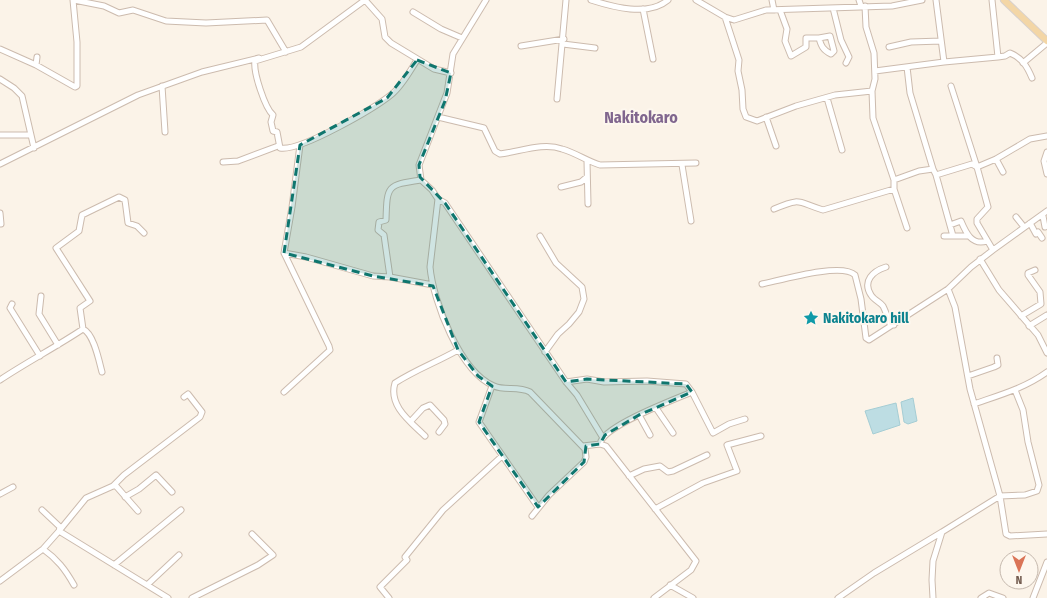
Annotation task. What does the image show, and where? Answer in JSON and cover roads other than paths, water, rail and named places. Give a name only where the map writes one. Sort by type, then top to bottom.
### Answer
[{"type":"main road","points":[[1004,0],[1047,42]]},
{"type":"street","points":[[0,49],[36,64],[75,87],[77,86],[77,42],[74,0],[104,6],[119,13],[133,10],[161,20],[172,22],[267,20],[286,52]]},
{"type":"street","points":[[0,164],[34,148],[103,111],[162,86],[233,63],[286,52],[308,43],[365,0],[382,19],[385,37],[391,43],[434,69],[451,73]]},
{"type":"street","points":[[486,0],[453,54],[447,93],[419,165],[421,180],[432,190],[438,199],[445,203],[545,352],[577,395],[601,441],[696,561],[691,570],[654,598]]},
{"type":"street","points":[[557,100],[566,0]]},
{"type":"street","points":[[592,0],[619,8],[642,9],[656,6],[668,0]]},
{"type":"street","points":[[696,0],[725,17],[734,20],[777,10],[892,6],[922,0]]},
{"type":"street","points":[[772,0],[787,29],[785,41],[791,56],[806,47],[806,38],[819,38]]},
{"type":"street","points":[[859,0],[863,6],[866,27],[874,52],[875,71],[872,90],[873,118],[888,167],[894,180],[894,189],[908,228]]},
{"type":"street","points":[[936,0],[944,62]]},
{"type":"street","points":[[992,0],[998,57]]},
{"type":"street","points":[[833,8],[841,40],[848,57],[846,62]]},
{"type":"street","points":[[642,9],[653,59]]},
{"type":"street","points":[[413,12],[441,29],[462,38]]},
{"type":"street","points":[[725,17],[739,60],[738,71],[742,90],[743,109],[746,117],[752,121],[766,118],[784,109],[842,94],[872,90]]},
{"type":"street","points":[[521,46],[563,41],[595,48]]},
{"type":"street","points":[[888,47],[911,42],[941,41]]},
{"type":"street","points":[[1024,63],[1047,42]]},
{"type":"street","points":[[875,71],[998,57],[1005,56],[1010,53],[1024,63],[1032,78]]},
{"type":"street","points":[[272,55],[256,60],[254,66],[268,110],[272,115],[271,122],[273,131],[277,132],[278,146]]},
{"type":"street","points":[[36,64],[37,57]]},
{"type":"street","points":[[223,162],[238,161],[278,146],[284,149],[300,145],[364,113],[393,93],[417,60]]},
{"type":"street","points":[[907,67],[910,93],[936,175],[953,236]]},
{"type":"street","points":[[0,79],[14,88],[22,96],[34,148]]},
{"type":"street","points":[[162,86],[165,132]]},
{"type":"street","points":[[951,86],[988,207],[977,218],[977,223],[993,250]]},
{"type":"street","points":[[827,98],[842,150]]},
{"type":"street","points":[[438,117],[484,128],[495,150],[500,154],[552,146],[600,165],[682,165],[696,163]]},
{"type":"street","points":[[766,118],[776,146]]},
{"type":"street","points":[[0,135],[31,135]]},
{"type":"street","points":[[977,167],[996,159],[1030,138],[1047,136]]},
{"type":"street","points":[[284,392],[330,350],[330,346],[284,253],[300,145]]},
{"type":"street","points":[[1047,152],[1044,161],[1047,174]]},
{"type":"street","points":[[996,159],[1003,172]]},
{"type":"street","points":[[587,161],[588,204]]},
{"type":"street","points":[[936,175],[972,164],[977,167]]},
{"type":"street","points":[[682,165],[691,221]]},
{"type":"street","points":[[894,180],[919,171],[933,169]]},
{"type":"street","points":[[561,187],[581,182],[587,177]]},
{"type":"street","points":[[390,277],[384,235],[378,230],[379,222],[386,220],[388,195],[393,186],[421,180]]},
{"type":"street","points":[[774,209],[793,201],[808,203],[812,207],[823,210],[894,189]]},
{"type":"street","points":[[102,372],[97,353],[87,331],[83,329],[80,308],[90,302],[56,248],[79,231],[82,215],[119,197],[125,200],[128,223],[136,226],[144,233]]},
{"type":"street","points":[[438,199],[437,219],[430,266],[433,286],[458,350],[478,376],[492,386],[519,388],[530,392],[583,446],[586,452],[584,462],[538,507],[532,516]]},
{"type":"street","points":[[0,213],[2,224]]},
{"type":"street","points":[[762,284],[810,272],[845,270],[855,276],[861,299],[866,338],[869,340],[885,328],[894,325],[911,312],[948,289],[980,259],[1030,223],[1046,215]]},
{"type":"street","points":[[1045,227],[1046,215]]},
{"type":"street","points":[[1016,217],[1024,227]]},
{"type":"street","points":[[950,224],[961,221],[968,236],[975,241],[987,241]]},
{"type":"street","points":[[1030,223],[1036,234],[1038,232],[1042,238]]},
{"type":"street","points":[[540,236],[556,263],[582,287],[584,300],[579,312],[558,334],[545,352]]},
{"type":"street","points":[[944,236],[968,236]]},
{"type":"street","points":[[284,253],[306,257],[373,276],[390,277],[433,286]]},
{"type":"street","points":[[980,259],[999,290],[1038,335],[1047,353]]},
{"type":"street","points":[[886,267],[872,273],[868,287],[870,294],[881,304],[890,324],[894,325]]},
{"type":"street","points":[[1021,316],[1041,304],[1040,292],[1028,275],[1028,273],[1035,270]]},
{"type":"street","points":[[948,289],[955,307],[974,404],[1000,496],[1005,532],[1007,536],[1047,534]]},
{"type":"street","points":[[41,296],[39,314],[58,345]]},
{"type":"street","points":[[12,304],[10,308],[40,356]]},
{"type":"street","points":[[1029,326],[1047,315]]},
{"type":"street","points":[[0,380],[18,367],[40,356],[83,329]]},
{"type":"street","points":[[425,436],[400,410],[396,403],[393,389],[395,383],[416,370],[458,350]]},
{"type":"street","points":[[968,376],[994,367],[998,364],[997,358]]},
{"type":"street","points":[[974,404],[1015,390],[1047,372]]},
{"type":"street","points":[[566,382],[587,379],[604,382],[647,381],[686,384],[692,392],[714,433],[729,424],[745,419]]},
{"type":"street","points":[[492,386],[479,422],[538,507]]},
{"type":"street","points":[[838,598],[874,573],[1000,496],[1036,493],[1039,489],[1028,442],[1023,410],[1015,390]]},
{"type":"street","points":[[583,446],[601,441],[610,431],[639,415],[692,392]]},
{"type":"street","points":[[0,581],[43,548],[60,532],[86,498],[113,486],[124,475],[200,417],[202,412],[188,394],[184,397]]},
{"type":"street","points":[[411,421],[424,408],[430,405],[444,420],[445,424],[438,432]]},
{"type":"street","points":[[656,408],[673,433]]},
{"type":"street","points":[[639,415],[650,435]]},
{"type":"street","points":[[655,510],[703,483],[737,471],[728,444],[761,436]]},
{"type":"street","points":[[629,476],[644,469],[660,466],[668,472],[673,471],[707,455]]},
{"type":"street","points":[[389,598],[380,587],[407,560],[406,557],[412,548],[429,530],[443,510],[502,456]]},
{"type":"street","points":[[125,497],[156,475],[172,492]]},
{"type":"street","points":[[113,486],[116,486],[138,511]]},
{"type":"street","points":[[0,494],[13,487]]},
{"type":"street","points":[[42,510],[60,527],[60,532]]},
{"type":"street","points":[[114,565],[180,510]]},
{"type":"street","points":[[60,532],[168,598]]},
{"type":"street","points":[[934,598],[932,580],[933,562],[942,532]]},
{"type":"street","points":[[192,598],[258,565],[272,555],[252,534]]},
{"type":"street","points":[[43,548],[55,561],[62,565],[74,585]]},
{"type":"street","points":[[147,585],[179,555]]},
{"type":"street","points":[[1033,598],[1047,562]]},
{"type":"street","points":[[670,586],[693,598]]},
{"type":"street","points":[[981,598],[989,593],[1003,598]]},
{"type":"water","points":[[913,398],[917,421],[908,424],[904,422],[901,402]]},
{"type":"water","points":[[896,403],[900,425],[873,434],[865,411]]},
{"type":"place","name":"Nakitokaro hill","points":[[811,318]]},
{"type":"district","name":"Nakitokaro","points":[[641,117]]}]
